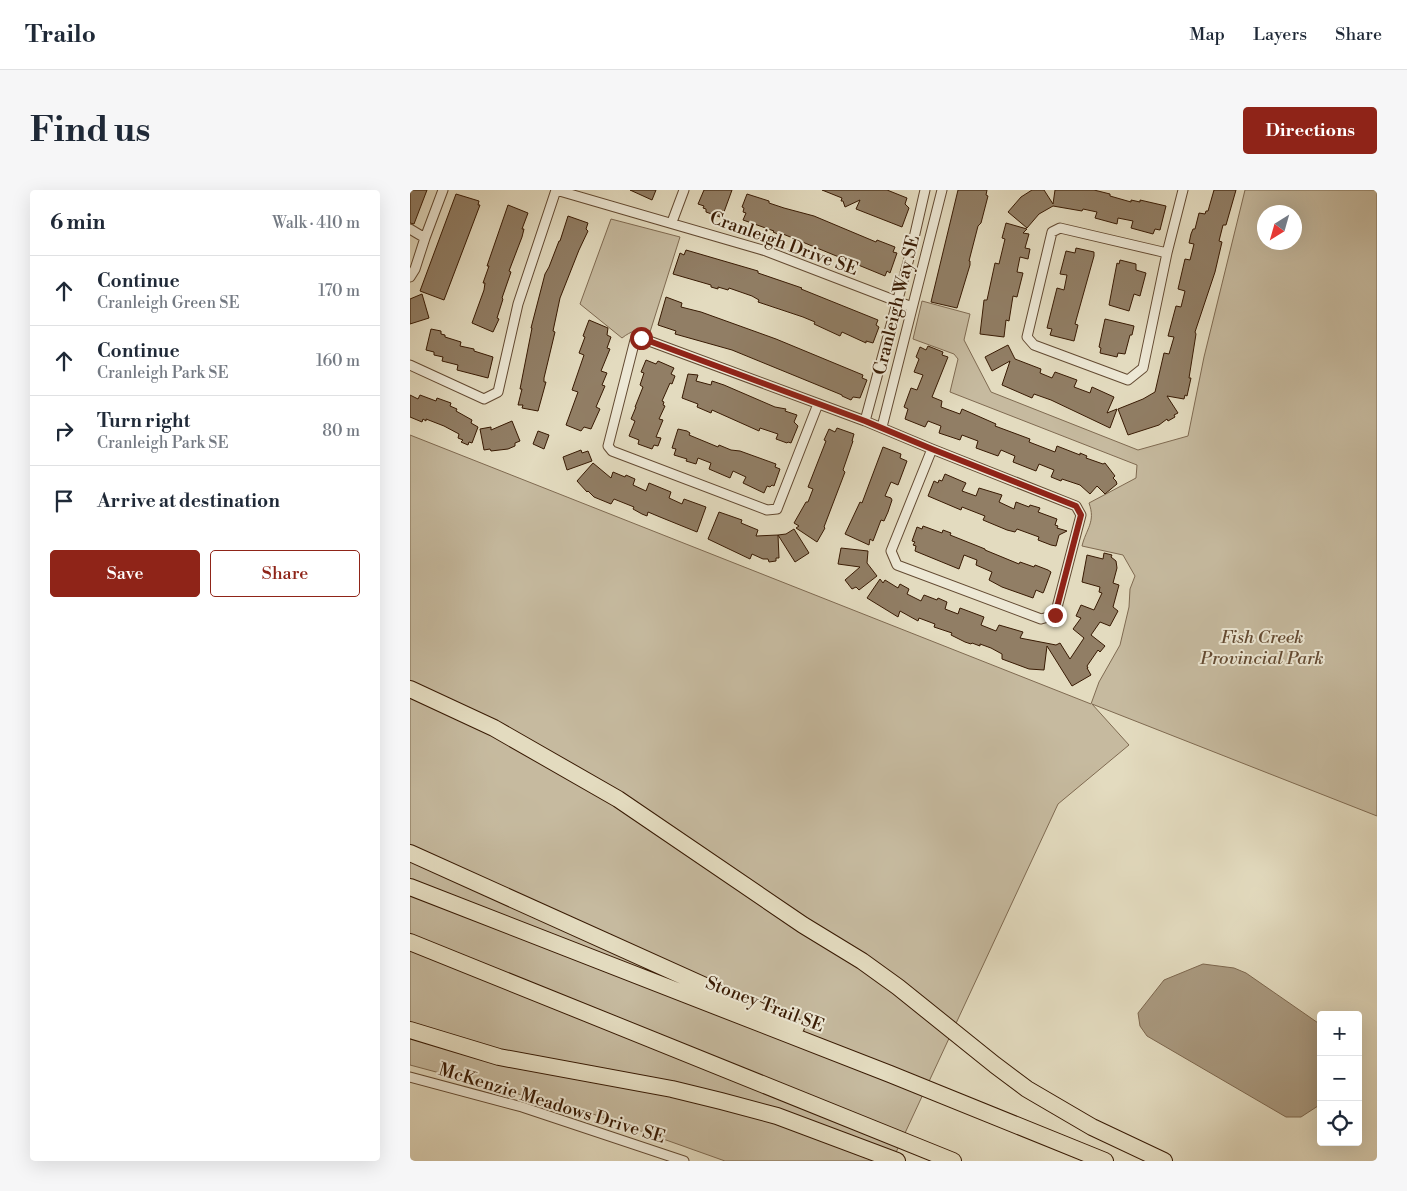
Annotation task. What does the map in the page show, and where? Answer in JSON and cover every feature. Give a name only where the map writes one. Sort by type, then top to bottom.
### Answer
[{"type":"highway","points":[[410,689],[494,728],[618,800],[803,925],[862,960],[995,1066],[1027,1089],[1092,1127],[1164,1161]]},
{"type":"highway","points":[[410,853],[769,1014],[890,1074]]},
{"type":"highway","name":"Stoney Trail SE","points":[[410,887],[890,1074],[1105,1161]]},
{"type":"highway","points":[[410,942],[953,1161]]},
{"type":"highway","points":[[410,1030],[499,1056],[672,1089],[721,1101],[786,1119],[897,1161]]},
{"type":"street","points":[[410,277],[415,269],[443,190]]},
{"type":"street","points":[[410,365],[484,399],[498,392],[518,304],[556,190]]},
{"type":"street","name":"Cranleigh Drive SE","points":[[556,190],[672,222],[766,251],[912,307]]},
{"type":"street","points":[[672,222],[684,190]]},
{"type":"street","name":"Cranleigh Way SE","points":[[865,421],[925,190]]},
{"type":"street","points":[[1167,254],[1060,228],[1052,232],[1027,337],[1034,346],[1128,380],[1143,368],[1167,254],[1183,190]]},
{"type":"street","name":"Cranleigh Way SE","points":[[882,427],[940,191]]},
{"type":"street","points":[[410,228],[425,238]]},
{"type":"street","points":[[818,404],[777,509],[767,510],[612,451],[608,446],[635,340],[641,338],[882,427],[932,449],[1076,506],[1081,515],[1055,615],[1041,619],[897,565],[891,552],[932,449]]},
{"type":"street","name":"McKenzie Meadows Drive SE","points":[[410,1076],[522,1107],[684,1161]]},
{"type":"green space","name":"Fish Creek Provincial Park","points":[[1245,190],[1377,190],[1377,816],[1092,704],[1129,745],[1058,804],[892,1161],[725,1161],[593,1114],[410,1065],[410,435],[1091,704],[1099,682],[1120,645],[1129,607],[1130,589],[1135,576],[1123,555],[1082,546],[1091,520],[1089,503],[1136,478],[1137,465],[950,392],[958,359],[954,354],[913,339],[922,301],[970,314],[964,340],[991,392],[1138,450],[1188,436],[1204,357]]},
{"type":"green space","points":[[611,219],[680,237],[650,332],[635,331],[622,338],[580,304]]},
{"type":"shaded area","points":[[1203,964],[1234,968],[1246,973],[1317,1022],[1317,1107],[1301,1117],[1286,1117],[1147,1036],[1140,1026],[1138,1013],[1164,980]]},
{"type":"building","points":[[410,190],[427,190],[414,224],[410,223]]},
{"type":"building","points":[[630,190],[656,190],[652,200]]},
{"type":"building","points":[[704,190],[732,190],[724,212],[722,211],[720,217],[706,212],[706,209],[703,208],[704,206],[698,204]]},
{"type":"building","points":[[822,190],[887,190],[907,198],[905,204],[909,208],[902,227],[856,209],[860,200],[845,207],[843,201],[841,201],[842,198]]},
{"type":"building","points":[[958,190],[987,190],[986,195],[988,196],[981,223],[978,226],[969,261],[970,265],[957,308],[931,302]]},
{"type":"building","points":[[1032,190],[1044,190],[1053,204],[1055,190],[1094,190],[1131,202],[1131,200],[1140,202],[1140,200],[1166,206],[1160,230],[1155,229],[1153,234],[1131,228],[1133,221],[1118,218],[1117,224],[1095,218],[1097,212],[1053,206],[1039,214],[1027,228],[1008,212],[1021,197]]},
{"type":"building","points":[[1214,190],[1236,190],[1226,225],[1223,225],[1219,241],[1222,242],[1215,272],[1195,332],[1189,378],[1191,378],[1187,396],[1185,395],[1184,399],[1167,396],[1178,413],[1174,415],[1175,417],[1168,421],[1167,419],[1159,425],[1128,435],[1118,409],[1155,392],[1164,353],[1169,354],[1174,337],[1168,336],[1176,306],[1181,307],[1185,291],[1178,289],[1185,259],[1190,260],[1194,244],[1189,243],[1191,234],[1193,229],[1195,229],[1199,213],[1205,214],[1208,211]]},
{"type":"building","points":[[456,194],[479,201],[478,205],[480,205],[444,300],[420,291]]},
{"type":"building","points":[[747,194],[784,208],[814,216],[876,242],[877,240],[895,247],[893,252],[897,253],[890,273],[887,271],[885,276],[783,234],[782,236],[774,231],[743,220],[746,213],[743,212],[744,208],[742,207]]},
{"type":"building","points":[[508,205],[528,213],[522,229],[524,229],[522,237],[509,271],[511,272],[497,318],[499,319],[493,332],[472,323],[484,290],[485,283],[483,283],[489,266],[487,266]]},
{"type":"building","points":[[568,216],[588,223],[586,229],[588,231],[560,298],[553,331],[555,332],[544,378],[544,382],[546,382],[538,411],[522,408],[523,405],[518,405],[531,328],[545,274],[560,241]]},
{"type":"building","points":[[1006,223],[1027,229],[1023,233],[1029,234],[1025,248],[1030,249],[1028,259],[1020,257],[1017,272],[1023,273],[1017,297],[1013,296],[1009,321],[1006,320],[1004,337],[980,334],[984,300],[987,300],[995,263],[999,264],[1005,239],[1002,238]]},
{"type":"building","points":[[1076,248],[1094,252],[1094,256],[1075,324],[1078,325],[1074,341],[1050,335],[1052,329],[1047,328],[1057,288],[1064,290],[1067,275],[1060,274],[1066,251],[1075,253]]},
{"type":"building","points":[[686,250],[758,271],[758,273],[802,288],[878,320],[876,325],[879,327],[873,343],[866,341],[866,343],[842,332],[840,336],[814,324],[815,322],[758,302],[759,300],[752,296],[729,288],[728,290],[718,287],[718,289],[711,287],[711,285],[673,274],[680,253],[684,255]]},
{"type":"building","points":[[1120,260],[1136,264],[1136,270],[1146,273],[1140,296],[1134,294],[1129,311],[1109,305],[1117,263],[1119,264]]},
{"type":"building","points":[[422,294],[429,318],[410,324],[410,299]]},
{"type":"building","points":[[666,297],[682,303],[681,307],[701,312],[776,339],[863,375],[862,378],[867,380],[860,398],[853,397],[851,400],[732,350],[675,334],[676,331],[658,325]]},
{"type":"building","points":[[1105,319],[1134,326],[1125,354],[1118,353],[1117,357],[1100,353],[1101,348],[1099,347]]},
{"type":"building","points":[[589,320],[608,328],[607,335],[611,337],[607,348],[610,349],[601,371],[607,373],[602,385],[605,386],[596,407],[600,409],[591,429],[584,427],[581,431],[566,425],[578,392],[572,390],[584,355],[579,353]]},
{"type":"building","points":[[431,329],[441,331],[441,334],[445,335],[445,337],[461,342],[460,346],[474,349],[474,351],[493,357],[488,378],[457,370],[458,365],[442,361],[443,357],[434,355],[434,352],[426,350]]},
{"type":"building","points":[[1008,345],[1015,359],[1041,369],[1040,373],[1052,378],[1055,372],[1077,380],[1074,387],[1090,393],[1092,387],[1114,397],[1107,413],[1117,409],[1110,428],[1051,400],[1034,394],[1032,398],[1002,385],[1010,361],[992,371],[985,357]]},
{"type":"building","points":[[928,346],[943,352],[942,355],[948,357],[932,397],[942,401],[941,407],[960,414],[962,409],[996,424],[995,426],[1030,439],[1029,442],[1055,452],[1057,446],[1080,455],[1080,453],[1087,456],[1086,458],[1105,463],[1115,476],[1113,478],[1117,484],[1105,494],[1097,486],[1090,494],[1080,485],[1051,477],[1054,470],[1039,464],[1036,471],[1013,462],[1015,456],[1001,450],[998,456],[976,448],[978,441],[962,435],[960,440],[939,433],[941,426],[928,421],[925,427],[905,419],[908,409],[904,407],[911,388],[917,390],[923,375],[914,372],[919,359],[916,357],[920,347],[926,350]]},
{"type":"building","points":[[646,360],[656,364],[658,361],[674,368],[671,374],[675,376],[662,401],[665,406],[659,419],[663,420],[656,437],[661,438],[658,446],[654,445],[652,449],[638,444],[639,440],[629,436],[635,421],[631,419],[643,387],[640,385],[644,373],[641,372]]},
{"type":"building","points":[[688,374],[698,375],[696,381],[711,385],[712,381],[724,385],[797,415],[794,422],[798,426],[791,443],[776,439],[778,434],[760,428],[759,431],[712,410],[711,413],[697,407],[698,404],[682,398]]},
{"type":"building","points":[[410,395],[418,399],[420,395],[436,401],[437,398],[451,403],[450,406],[472,420],[471,423],[478,427],[472,443],[469,442],[468,445],[461,442],[463,440],[458,438],[459,434],[444,426],[426,419],[426,421],[423,419],[422,422],[410,417]]},
{"type":"building","points":[[512,421],[520,441],[508,449],[484,450],[480,429],[491,427],[491,430]]},
{"type":"building","points":[[837,428],[854,434],[853,441],[843,470],[845,472],[825,528],[817,542],[796,528],[799,526],[794,523],[806,502],[808,502],[813,489],[808,487],[826,441],[824,440],[829,429],[835,432]]},
{"type":"building","points":[[678,429],[687,431],[690,433],[689,435],[718,447],[719,445],[731,450],[740,451],[776,464],[775,467],[780,469],[774,486],[767,486],[764,493],[743,483],[746,477],[733,471],[730,478],[709,469],[711,463],[698,458],[696,464],[674,455],[676,449],[672,448]]},
{"type":"building","points":[[538,431],[549,435],[544,449],[533,444]]},
{"type":"building","points":[[883,447],[901,454],[900,458],[907,461],[898,485],[891,482],[885,496],[892,500],[888,512],[884,521],[881,520],[873,541],[870,539],[869,545],[845,534],[860,502],[862,503]]},
{"type":"building","points":[[581,450],[582,453],[588,451],[592,461],[567,470],[563,457]]},
{"type":"building","points":[[593,463],[611,478],[613,472],[625,477],[626,475],[635,479],[633,485],[646,491],[649,483],[671,492],[669,498],[682,504],[684,499],[706,507],[697,532],[648,512],[647,516],[633,509],[634,507],[614,499],[611,504],[594,497],[577,481]]},
{"type":"building","points":[[945,474],[966,483],[962,491],[976,496],[979,488],[1002,495],[999,502],[1014,509],[1016,502],[1029,507],[1030,505],[1040,508],[1038,512],[1057,519],[1055,525],[1058,526],[1057,528],[1067,531],[1059,535],[1056,546],[1051,545],[1038,540],[1039,537],[1017,529],[1015,532],[1007,530],[983,520],[985,516],[962,507],[961,510],[928,496],[934,481],[938,483],[939,480],[942,481]]},
{"type":"building","points":[[719,512],[742,520],[741,523],[758,530],[756,536],[778,535],[779,558],[776,558],[776,561],[769,562],[768,559],[752,554],[750,559],[708,539]]},
{"type":"building","points":[[923,526],[942,533],[943,530],[951,533],[950,535],[1019,564],[1020,562],[1034,567],[1035,565],[1048,570],[1051,572],[1043,593],[1036,590],[1033,598],[1002,587],[989,580],[992,572],[976,565],[977,560],[964,555],[959,569],[915,551],[916,546],[913,545],[915,542],[912,541],[917,527],[922,529]]},
{"type":"building","points":[[794,529],[809,553],[795,562],[778,535],[786,534]]},
{"type":"building","points":[[841,548],[868,551],[867,563],[877,576],[859,590],[856,587],[852,589],[845,580],[860,567],[838,564]]},
{"type":"building","points":[[1104,553],[1112,555],[1111,557],[1116,561],[1117,568],[1113,583],[1119,585],[1113,607],[1118,611],[1110,626],[1100,622],[1091,635],[1105,646],[1100,652],[1098,650],[1087,666],[1091,675],[1072,686],[1047,646],[1044,670],[1029,669],[1002,659],[1002,654],[991,648],[965,642],[951,635],[952,633],[934,627],[935,624],[919,618],[918,621],[900,611],[898,617],[867,598],[880,579],[883,583],[885,580],[898,588],[900,584],[909,589],[907,594],[921,601],[924,595],[937,600],[938,598],[947,602],[945,609],[958,614],[960,608],[984,617],[981,625],[996,631],[999,625],[1023,632],[1020,638],[1056,645],[1060,643],[1070,659],[1084,638],[1073,629],[1081,618],[1076,616],[1081,605],[1094,610],[1102,593],[1099,592],[1100,587],[1082,582],[1087,555],[1103,559]]},
{"type":"route","points":[[641,338],[865,421],[1076,506],[1081,515],[1055,615]]}]
